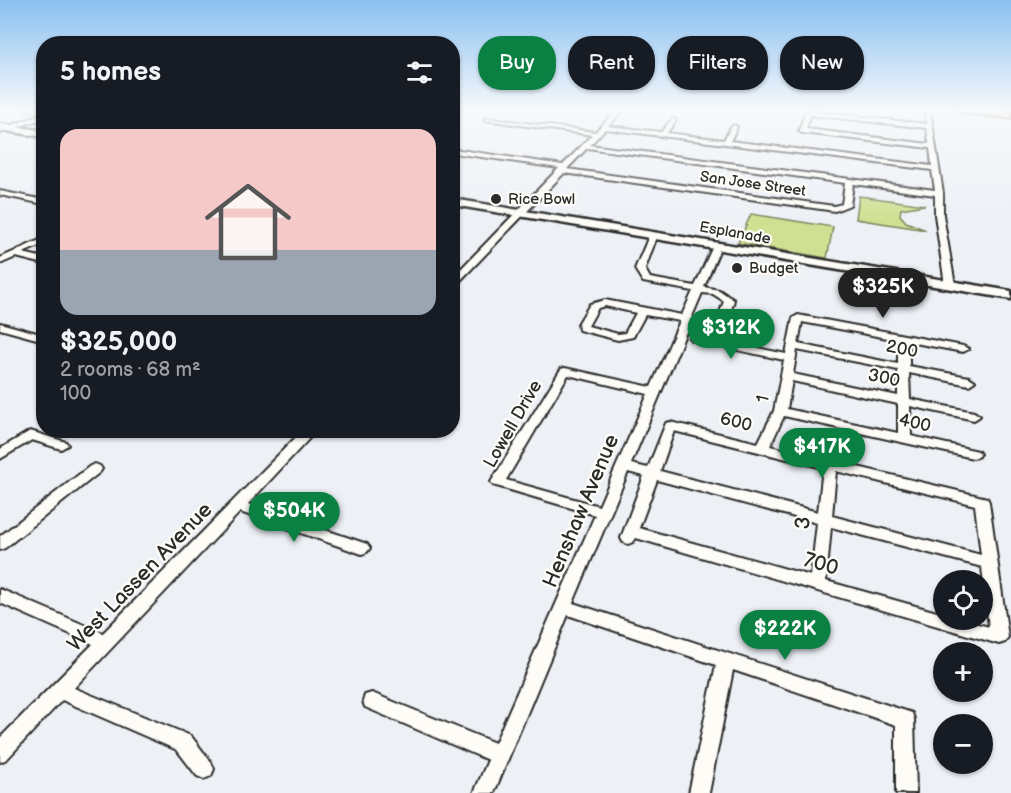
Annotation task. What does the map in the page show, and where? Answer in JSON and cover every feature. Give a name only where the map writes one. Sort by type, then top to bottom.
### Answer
[{"type":"main road","name":"Esplanade","points":[[460,203],[1011,296]]},
{"type":"street","points":[[460,276],[585,146],[939,193]]},
{"type":"street","points":[[758,146],[934,168]]},
{"type":"street","points":[[932,146],[939,193],[939,215],[950,285]]},
{"type":"street","points":[[460,148],[562,169]]},
{"type":"street","name":"San Jose Street","points":[[562,169],[835,209],[845,207],[849,182]]},
{"type":"street","points":[[0,193],[36,200]]},
{"type":"street","points":[[642,311],[630,334],[625,337],[588,331],[582,327],[598,304],[642,311],[682,327],[708,333],[720,328],[729,300],[722,294],[646,280],[640,269],[653,236]]},
{"type":"street","points":[[0,261],[36,244]]},
{"type":"street","name":"Henshaw Avenue","points":[[484,793],[717,246]]},
{"type":"street","points":[[15,254],[36,259]]},
{"type":"street","name":"1","points":[[762,449],[780,411],[798,318],[903,338]]},
{"type":"street","points":[[0,326],[36,336]]},
{"type":"street","name":"200","points":[[682,327],[791,352],[903,367],[969,381]]},
{"type":"street","points":[[904,439],[903,338],[963,349]]},
{"type":"street","name":"Lowell Drive","points":[[603,512],[498,482],[565,371],[655,392]]},
{"type":"street","name":"300","points":[[786,376],[974,416]]},
{"type":"street","name":"400","points":[[780,411],[973,454]]},
{"type":"street","name":"600","points":[[630,535],[670,426],[982,502],[989,564]]},
{"type":"street","points":[[0,454],[30,435],[36,437]]},
{"type":"street","points":[[39,438],[61,445]]},
{"type":"street","name":"West Lassen Avenue","points":[[0,752],[303,438]]},
{"type":"street","name":"3","points":[[818,585],[830,465]]},
{"type":"street","points":[[623,466],[989,564]]},
{"type":"street","points":[[0,544],[94,469]]},
{"type":"street","points":[[237,506],[362,548]]},
{"type":"street","name":"700","points":[[630,535],[818,585],[999,637],[989,564]]},
{"type":"street","points":[[0,596],[105,642]]},
{"type":"street","points":[[563,607],[905,719],[906,793]]},
{"type":"street","points":[[699,793],[726,660]]},
{"type":"street","points":[[60,691],[184,743],[204,769]]},
{"type":"street","points":[[372,701],[500,755]]},
{"type":"green space","points":[[859,196],[925,205],[901,209],[900,215],[906,222],[926,230],[856,219]]},
{"type":"green space","points":[[751,214],[833,227],[827,258],[738,243]]},
{"type":"place","name":"Rice Bowl","points":[[496,199]]},
{"type":"place","name":"Budget","points":[[737,268]]}]
